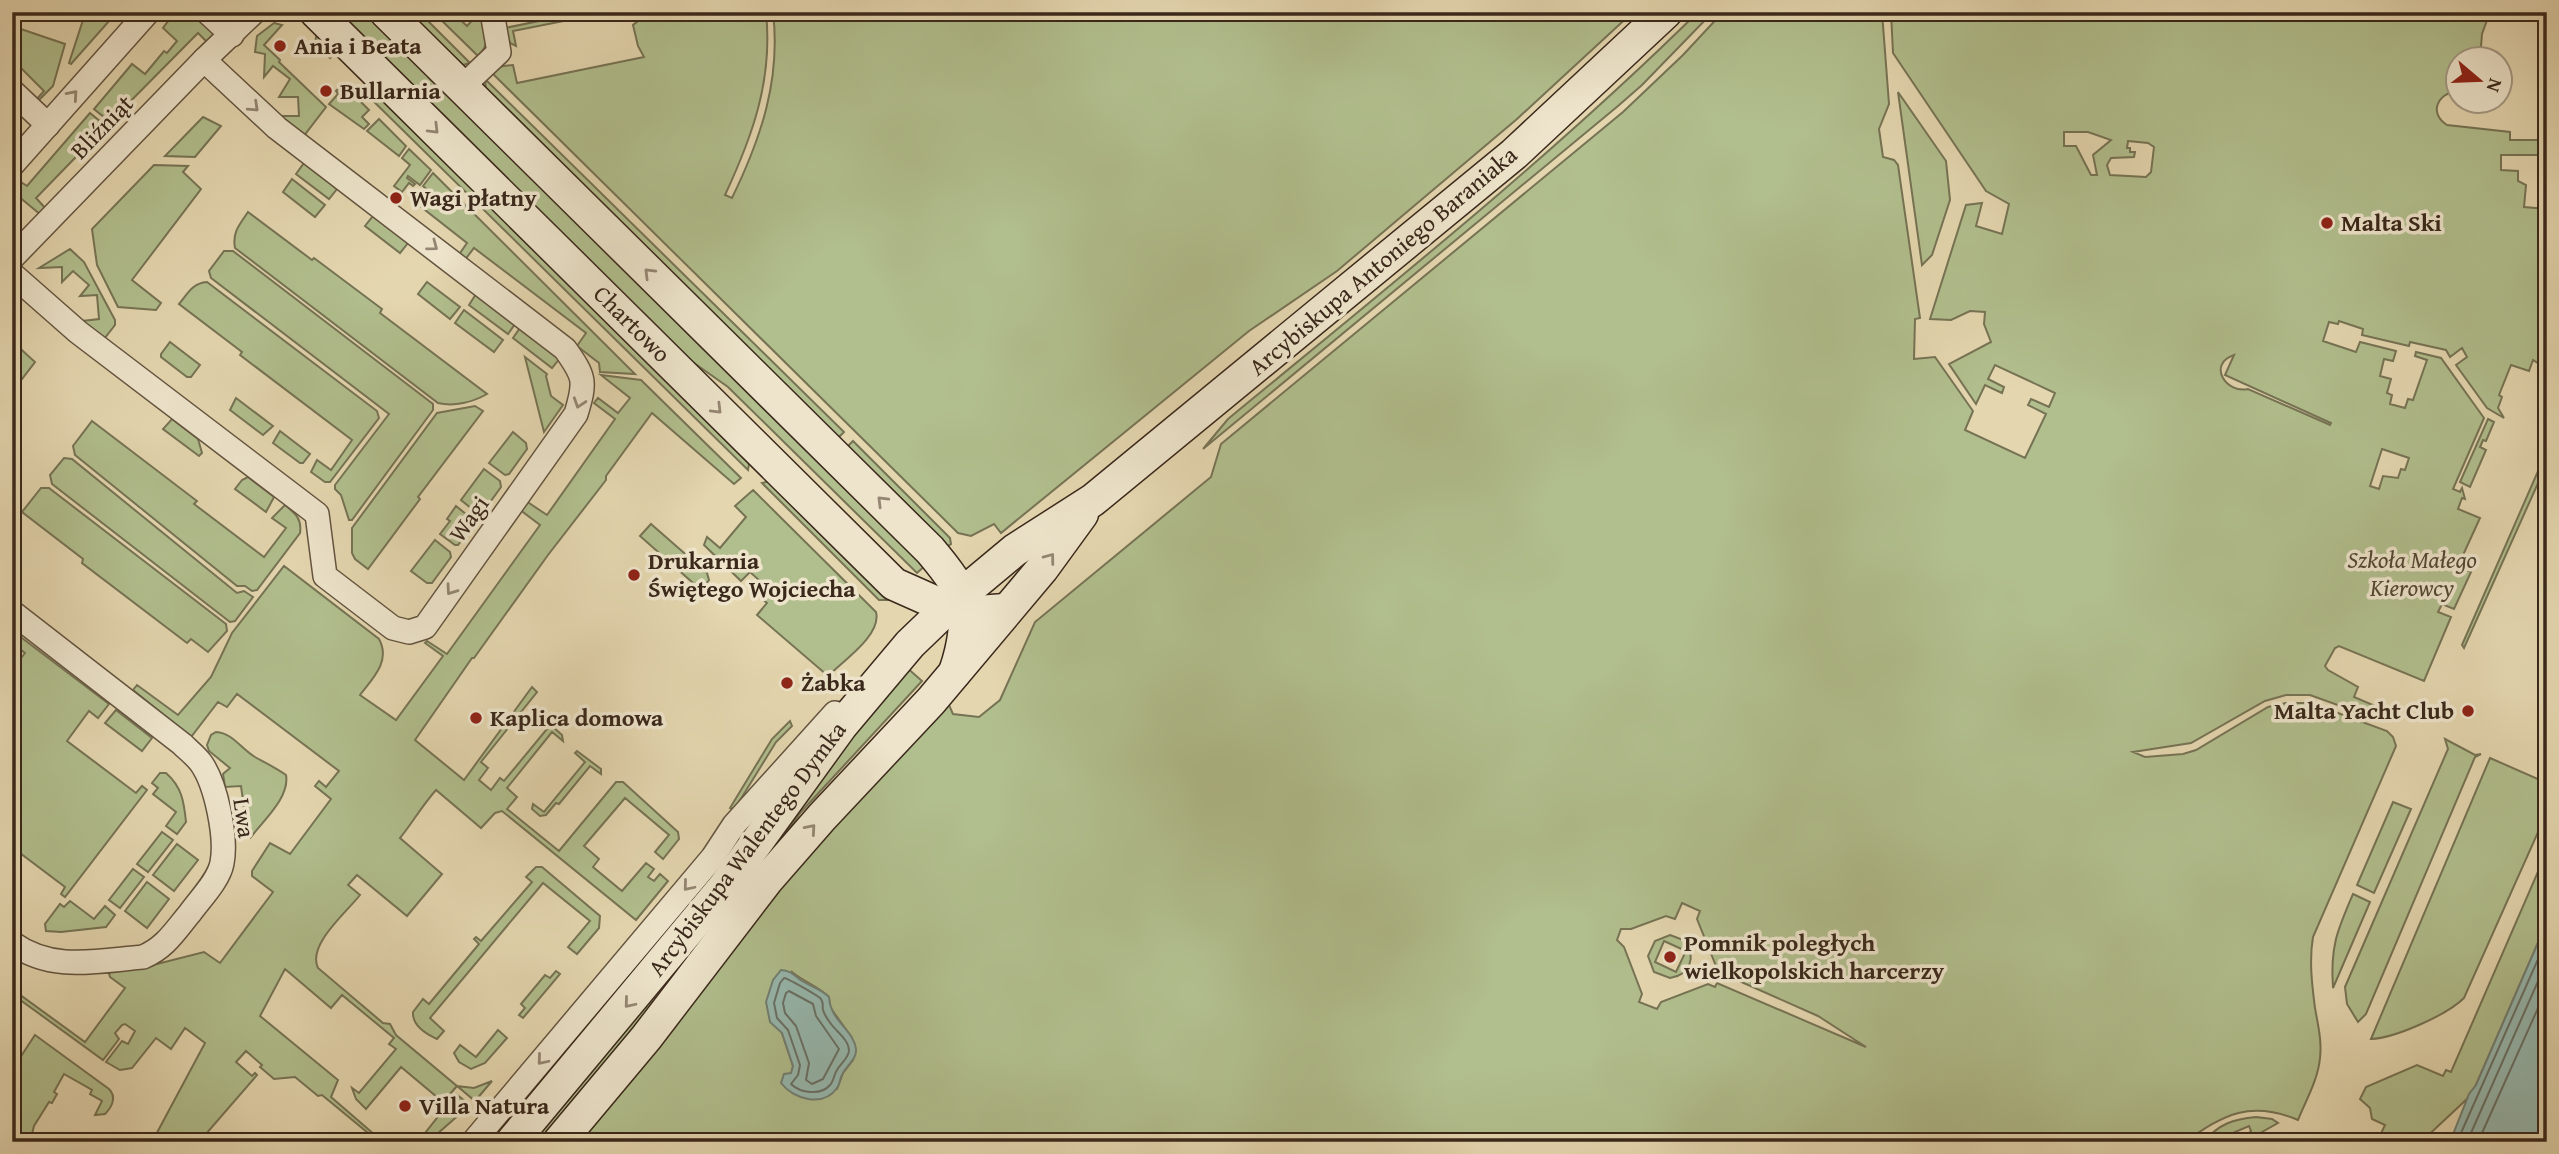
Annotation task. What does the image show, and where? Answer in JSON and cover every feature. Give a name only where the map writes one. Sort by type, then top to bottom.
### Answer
[{"type":"street","name":"Bliźniąt","points":[[12,165],[148,12]]},
{"type":"street","points":[[207,12],[232,35]]},
{"type":"street","name":"Bliźniąt","points":[[12,258],[254,12]]},
{"type":"street","name":"Chartowo","points":[[316,12],[894,584],[985,612],[1005,610]]},
{"type":"street","name":"Chartowo","points":[[386,12],[930,550],[958,605]]},
{"type":"street","points":[[462,87],[499,52],[492,12]]},
{"type":"street","name":"Arcybiskupa Antoniego Baraniaka","points":[[958,605],[1025,542],[1093,500],[1514,154],[1666,12]]},
{"type":"street","name":"Wagi","points":[[12,274],[78,332],[317,514],[324,576],[393,628],[409,632],[425,627],[576,414],[583,391],[582,372],[565,349],[277,128],[204,60]]},
{"type":"street","points":[[12,91],[48,125]]},
{"type":"street","name":"Arcybiskupa Antoniego Baraniaka","points":[[1005,610],[1042,569],[1093,500]]},
{"type":"street","points":[[930,550],[952,559],[974,559],[1025,542]]},
{"type":"street","points":[[894,584],[907,622],[910,644]]},
{"type":"street","points":[[955,672],[961,650],[958,605]]},
{"type":"street","name":"Arcybiskupa Walentego Dymka","points":[[512,1142],[725,886],[804,774],[869,690],[910,644],[958,605]]},
{"type":"street","name":"Arcybiskupa Walentego Dymka","points":[[559,1142],[646,1038],[766,880],[909,726],[1005,610]]},
{"type":"street","name":"Lwa","points":[[12,612],[182,744],[201,762],[213,785],[223,837],[222,864],[216,877],[167,942],[152,953],[143,957],[61,964],[29,955],[12,943]]},
{"type":"street","points":[[473,1142],[713,857],[734,825],[841,706],[869,690]]},
{"type":"green space","points":[[175,12],[195,12],[212,30],[209,44],[198,33],[110,122],[94,109],[132,64],[145,74],[164,51],[167,53],[177,41],[163,28]]},
{"type":"green space","points":[[341,12],[368,12],[687,327],[685,330],[927,564],[917,573],[728,387],[687,358],[337,16]]},
{"type":"green space","points":[[402,12],[419,12],[470,63],[459,66]]},
{"type":"green space","points":[[433,12],[452,12],[467,26],[477,15],[483,17],[486,38],[482,52],[478,56]]},
{"type":"green space","points":[[583,12],[609,12],[513,31],[516,46],[510,43],[505,28]]},
{"type":"green space","points":[[650,12],[766,12],[766,60],[759,106],[725,195],[732,198],[752,153],[766,108],[774,61],[773,12],[1633,12],[1517,119],[1337,271],[1249,331],[1001,533],[994,524],[971,536],[958,533],[490,71],[496,67],[513,65],[517,83],[644,57],[633,25]]},
{"type":"green space","points":[[1698,12],[1713,12],[1642,85],[1203,449],[1228,419],[1408,271],[1585,119]]},
{"type":"green space","name":"Szkoła Małego Kierowcy","points":[[1723,12],[1882,12],[1889,104],[1879,129],[1883,157],[1894,160],[1898,165],[1920,318],[1915,319],[1914,359],[1935,357],[1973,411],[1965,430],[2025,458],[2046,414],[2028,405],[2031,399],[2049,407],[2055,393],[1995,365],[1988,379],[2004,387],[2002,393],[1985,385],[1976,404],[1949,364],[1991,342],[1984,324],[1985,312],[1970,311],[1951,320],[1930,319],[1966,205],[1982,203],[1976,226],[2002,234],[2009,204],[1986,191],[1893,53],[1891,12],[2490,12],[2482,34],[2481,46],[2444,46],[2444,96],[2437,109],[2441,120],[2447,125],[2510,132],[2510,140],[2540,140],[2540,155],[2501,155],[2501,170],[2518,171],[2518,181],[2526,185],[2524,207],[2547,209],[2547,369],[2533,360],[2529,371],[2511,365],[2499,395],[2502,397],[2498,408],[2504,418],[2487,408],[2456,365],[2467,357],[2462,348],[2450,357],[2446,350],[2410,342],[2409,346],[2362,335],[2363,329],[2339,321],[2338,324],[2329,322],[2323,341],[2356,352],[2360,342],[2396,351],[2393,361],[2384,359],[2380,376],[2391,379],[2387,393],[2392,395],[2390,404],[2405,408],[2408,399],[2413,400],[2427,360],[2415,356],[2416,352],[2441,358],[2484,418],[2453,489],[2460,492],[2462,488],[2465,499],[2462,498],[2458,509],[2480,518],[2458,566],[2471,572],[2454,609],[2442,604],[2438,612],[2451,617],[2424,681],[2339,646],[2335,648],[2325,666],[2328,670],[2358,687],[2354,697],[2396,715],[2382,721],[2310,695],[2286,695],[2265,701],[2191,743],[2133,752],[2145,757],[2183,754],[2196,750],[2268,707],[2286,703],[2319,706],[2387,731],[2393,737],[2396,746],[2313,937],[2311,973],[2320,1058],[2314,1082],[2298,1120],[2266,1111],[2238,1113],[2212,1124],[2185,1142],[573,1142],[756,911],[944,700],[953,714],[979,717],[1000,700],[1035,622],[1211,477],[1221,444],[1623,112],[1683,55]],"holes":[[[2064,132],[2088,132],[2111,140],[2093,155],[2097,175],[2091,175],[2076,146],[2064,146]],[[2128,141],[2148,143],[2154,147],[2151,172],[2146,177],[2110,175],[2107,165],[2111,158],[2134,157],[2135,152],[2130,152],[2130,148],[2127,148]],[[2234,355],[2225,375],[2331,423],[2330,425],[2248,389],[2233,387],[2227,383],[2221,371],[2226,359]],[[2382,449],[2409,458],[2405,470],[2401,469],[2398,478],[2383,476],[2379,489],[2370,486]],[[1682,903],[1700,911],[1697,919],[1716,966],[1723,969],[1721,973],[1818,1016],[1866,1047],[1717,983],[1715,987],[1708,984],[1661,1002],[1657,1009],[1639,1002],[1642,994],[1624,947],[1617,940],[1621,929],[1631,929],[1666,916],[1675,919]],[[792,972],[829,997],[830,1007],[852,1038],[853,1060],[843,1073],[837,1089],[792,1073],[793,1066],[782,1033]]]},
{"type":"green space","points":[[83,20],[110,20],[71,64],[69,63]]},
{"type":"green space","points":[[274,23],[282,25],[264,45],[326,107],[303,137],[279,116],[299,116],[298,97],[279,97],[290,79],[273,66],[264,77],[265,54],[255,52],[257,36]]},
{"type":"green space","points":[[12,26],[65,44],[53,86],[38,101],[35,101],[44,91],[12,59]]},
{"type":"green space","points":[[320,33],[750,458],[748,470],[361,89],[367,83],[336,52],[330,58],[315,43]]},
{"type":"green space","points":[[485,79],[844,432],[834,438],[486,91]]},
{"type":"green space","points":[[343,84],[369,110],[362,117],[369,124],[364,129],[329,104]]},
{"type":"green space","points":[[1898,92],[1946,161],[1950,200],[1932,255],[1922,265]]},
{"type":"green space","points":[[90,113],[106,126],[36,198],[47,210],[41,215],[12,191],[12,176],[27,186]]},
{"type":"green space","points":[[203,117],[221,126],[195,157],[165,156]]},
{"type":"green space","points":[[379,119],[406,146],[399,156],[367,131]]},
{"type":"green space","points":[[409,149],[431,170],[420,185],[408,176],[415,184],[413,186],[409,183],[402,192],[394,186],[410,165],[402,158]]},
{"type":"green space","points":[[304,163],[337,189],[329,199],[296,174]]},
{"type":"green space","points":[[154,165],[188,166],[183,172],[201,189],[132,280],[161,303],[156,310],[118,307],[97,265],[92,229]]},
{"type":"green space","points":[[433,173],[635,374],[600,372],[599,363],[577,346],[586,333],[474,248],[464,261],[458,256],[467,243],[420,206],[431,193],[423,186]]},
{"type":"green space","points":[[292,179],[325,205],[315,217],[283,192]]},
{"type":"green space","points":[[248,212],[382,309],[380,313],[487,394],[463,403],[438,403],[235,248],[236,233]]},
{"type":"green space","points":[[373,216],[408,243],[400,253],[365,226]]},
{"type":"green space","points":[[70,249],[84,262],[115,320],[115,325],[104,339],[82,321],[99,319],[97,295],[80,296],[89,285],[73,271],[62,282],[62,267],[39,268]]},
{"type":"green space","points":[[224,251],[233,251],[433,404],[433,410],[352,520],[349,520],[335,485],[389,414],[211,278],[209,271]]},
{"type":"green space","points":[[207,282],[377,411],[379,418],[330,482],[325,482],[311,472],[317,460],[331,470],[352,440],[240,355],[242,352],[179,304],[194,286]]},
{"type":"green space","points":[[427,282],[460,307],[450,319],[418,294]]},
{"type":"green space","points":[[476,294],[515,324],[508,334],[469,305]]},
{"type":"green space","points":[[464,310],[503,340],[494,352],[455,323]]},
{"type":"green space","points":[[520,328],[560,358],[552,368],[513,338]]},
{"type":"green space","points":[[12,341],[35,362],[12,392]]},
{"type":"green space","points":[[170,342],[200,365],[191,377],[187,377],[161,357]]},
{"type":"green space","points":[[525,357],[547,374],[551,396],[563,405],[544,432]]},
{"type":"green space","points":[[601,375],[641,380],[741,478],[734,484],[652,413],[415,740],[464,780],[532,687],[537,692],[481,762],[488,768],[479,780],[491,790],[500,778],[504,781],[547,729],[537,719],[544,719],[562,735],[563,741],[552,732],[507,788],[517,797],[507,809],[559,851],[616,782],[623,782],[678,832],[679,839],[663,859],[655,852],[669,835],[625,798],[584,846],[599,859],[593,867],[622,891],[646,863],[654,869],[648,877],[654,881],[660,874],[668,881],[636,920],[502,811],[495,813],[481,828],[436,790],[400,838],[442,874],[407,916],[357,875],[348,885],[360,895],[330,930],[318,949],[318,968],[383,1023],[390,1024],[396,1035],[457,1086],[443,1102],[401,1067],[366,1109],[356,1099],[352,1088],[359,1093],[396,1049],[389,1044],[394,1038],[342,995],[331,1008],[285,969],[260,1016],[338,1080],[331,1097],[383,1142],[379,1142],[322,1095],[318,1096],[295,1077],[274,1079],[246,1051],[236,1062],[252,1076],[255,1073],[257,1075],[199,1142],[152,1142],[205,1043],[185,1028],[171,1049],[156,1038],[132,1068],[120,1070],[106,1062],[122,1041],[128,1044],[135,1031],[125,1024],[122,1025],[115,1033],[119,1039],[103,1060],[12,994],[12,989],[85,1042],[125,988],[110,977],[108,970],[157,964],[204,952],[220,963],[273,892],[252,876],[252,871],[270,843],[290,854],[331,799],[315,786],[319,781],[326,787],[339,771],[237,694],[227,707],[218,702],[191,737],[133,690],[137,685],[178,715],[211,677],[232,633],[284,566],[379,639],[382,662],[360,695],[396,720],[443,656],[425,643],[427,641],[447,654],[540,525],[519,509],[526,501],[547,515],[615,419],[594,403],[598,398],[618,413],[630,398]]},
{"type":"green space","points":[[236,398],[273,426],[263,435],[230,410]]},
{"type":"green space","points":[[475,406],[483,411],[368,569],[355,559],[352,553],[352,528],[437,413]]},
{"type":"green space","points":[[172,419],[198,439],[202,453],[199,456],[163,429]]},
{"type":"green space","points":[[2488,419],[2494,422],[2486,441],[2483,440],[2480,447],[2486,450],[2470,487],[2460,482]]},
{"type":"green space","points":[[92,421],[197,501],[194,504],[264,557],[286,528],[272,518],[285,505],[297,517],[300,533],[257,590],[237,586],[75,455],[73,446]]},
{"type":"green space","points":[[280,431],[310,454],[303,463],[273,443]]},
{"type":"green space","points":[[513,432],[526,443],[527,449],[509,474],[505,475],[489,463]]},
{"type":"green space","points":[[853,441],[950,538],[951,544],[944,544],[848,451],[848,446]]},
{"type":"green space","points":[[2547,457],[2547,473],[2543,472],[2464,648],[2462,645],[2542,462]]},
{"type":"green space","points":[[64,458],[72,459],[237,593],[244,591],[253,597],[235,621],[230,622],[52,484],[50,475]]},
{"type":"green space","points":[[484,469],[500,481],[501,487],[483,512],[477,513],[461,500]]},
{"type":"green space","points":[[248,477],[274,497],[266,512],[235,489]]},
{"type":"green space","points":[[770,481],[886,593],[890,600],[879,600],[762,483]]},
{"type":"green space","points":[[41,488],[49,488],[226,624],[227,631],[208,652],[191,639],[187,643],[82,563],[83,559],[22,512]]},
{"type":"green space","points":[[753,490],[876,612],[873,630],[867,638],[828,676],[757,615],[767,603],[751,590],[759,580],[750,572],[741,581],[704,545],[707,537],[720,548],[746,517],[735,506]]},
{"type":"green space","points":[[456,506],[472,519],[473,525],[458,545],[440,534],[450,521],[447,519]]},
{"type":"green space","points":[[651,524],[707,573],[709,580],[701,590],[640,536]]},
{"type":"green space","points":[[435,540],[450,552],[451,557],[432,583],[427,583],[411,571]]},
{"type":"green space","points":[[18,635],[109,704],[98,718],[89,711],[67,741],[136,793],[142,786],[147,790],[65,897],[61,894],[65,887],[12,847],[12,670],[25,653],[12,643]]},
{"type":"green space","points":[[905,666],[922,681],[801,812],[705,943],[543,1142],[527,1142]]},
{"type":"green space","points":[[116,710],[152,738],[142,751],[105,723]]},
{"type":"green space","points":[[790,721],[792,726],[776,742],[734,810],[730,808],[772,739]]},
{"type":"green space","points":[[216,732],[227,735],[250,754],[286,775],[280,800],[251,837],[249,820],[232,841],[230,825],[242,824],[242,815],[245,815],[241,786],[225,787],[223,774],[230,768],[209,751],[207,745],[211,735]]},
{"type":"green space","points":[[2445,739],[2475,755],[2481,754],[2475,757],[2366,1014],[2358,1022],[2347,1004],[2345,987],[2448,749]]},
{"type":"green space","points":[[577,751],[601,769],[601,774],[590,766],[559,804],[556,803],[546,815],[540,816],[532,809],[533,804],[544,812],[585,762],[575,753]]},
{"type":"green space","points":[[2490,758],[2547,783],[2547,812],[2464,998],[2420,1024],[2393,1035],[2371,1039]]},
{"type":"green space","points":[[160,773],[166,773],[171,778],[183,801],[186,822],[177,834],[166,826],[176,812],[153,794],[158,788],[152,783]]},
{"type":"green space","points":[[2393,802],[2411,809],[2374,893],[2357,885]]},
{"type":"green space","points":[[162,832],[173,840],[148,872],[137,864]]},
{"type":"green space","points":[[177,844],[198,860],[174,891],[153,875]]},
{"type":"green space","points":[[2547,851],[2547,922],[2476,1085],[2468,1098],[2421,1142],[2377,1142],[2385,1125],[2372,1119],[2370,1108],[2360,1099],[2366,1087],[2417,1065],[2443,1076],[2446,1070],[2451,1072]]},
{"type":"green space","points":[[536,867],[542,867],[600,916],[599,928],[577,954],[568,947],[590,921],[543,883],[430,1018],[444,1031],[437,1039],[424,1032],[417,1025],[413,1012],[423,999],[429,1004],[479,944],[474,939],[476,937],[481,941],[532,882],[526,877]]},
{"type":"green space","points":[[133,869],[144,877],[120,908],[109,900]]},
{"type":"green space","points":[[147,882],[169,899],[147,928],[125,911]]},
{"type":"green space","points":[[2353,894],[2370,902],[2333,988],[2336,940]]},
{"type":"green space","points":[[70,901],[94,919],[105,906],[115,915],[106,927],[46,931],[45,924],[60,904],[64,907]]},
{"type":"green space","points":[[1670,935],[1686,941],[1691,959],[1682,973],[1670,978],[1654,972],[1648,956],[1655,941]],"holes":[[[1664,941],[1686,951],[1676,972],[1655,962]]]},
{"type":"green space","points":[[556,971],[560,974],[523,1018],[519,1015],[525,1008],[521,1004],[545,975],[550,978]]},
{"type":"green space","points":[[498,1030],[507,1038],[485,1063],[471,1069],[459,1062],[454,1053],[460,1045],[476,1057]]},
{"type":"green space","points":[[35,1035],[109,1089],[113,1102],[105,1114],[95,1115],[102,1101],[90,1094],[92,1090],[64,1074],[54,1092],[57,1094],[52,1103],[49,1102],[34,1126],[30,1142],[12,1142],[12,1070]]},
{"type":"green space","points":[[492,1081],[475,1101],[457,1086],[474,1088]]},
{"type":"green space","points":[[456,1094],[470,1105],[428,1142],[418,1142]]},
{"type":"green space","points":[[2256,1117],[2272,1119],[2278,1123],[2249,1142],[2241,1142],[2251,1131],[2249,1126],[2228,1135],[2230,1142],[2204,1142],[2227,1124]]},
{"type":"water","points":[[2547,922],[2547,1142],[2450,1142],[2469,1094],[2476,1085]]},
{"type":"water","points":[[781,970],[790,972],[829,997],[833,1013],[854,1042],[856,1053],[853,1059],[837,1088],[824,1098],[800,1097],[781,1083],[784,1074],[791,1073],[793,1066],[782,1033],[770,1022],[766,1002],[773,980]]},
{"type":"place","name":"Ania i Beata","points":[[280,46]]},
{"type":"place","name":"Bullarnia","points":[[326,91]]},
{"type":"place","name":"Wagi płatny","points":[[396,198]]},
{"type":"place","name":"Malta Ski","points":[[2327,223]]},
{"type":"place","name":"Drukarnia Świętego Wojciecha","points":[[634,575]]},
{"type":"place","name":"Żabka","points":[[787,683]]},
{"type":"place","name":"Malta Yacht Club","points":[[2468,711]]},
{"type":"place","name":"Kaplica domowa","points":[[476,718]]},
{"type":"place","name":"Pomnik poległych wielkopolskich harcerzy","points":[[1670,957]]},
{"type":"place","name":"Villa Natura","points":[[405,1106]]}]
